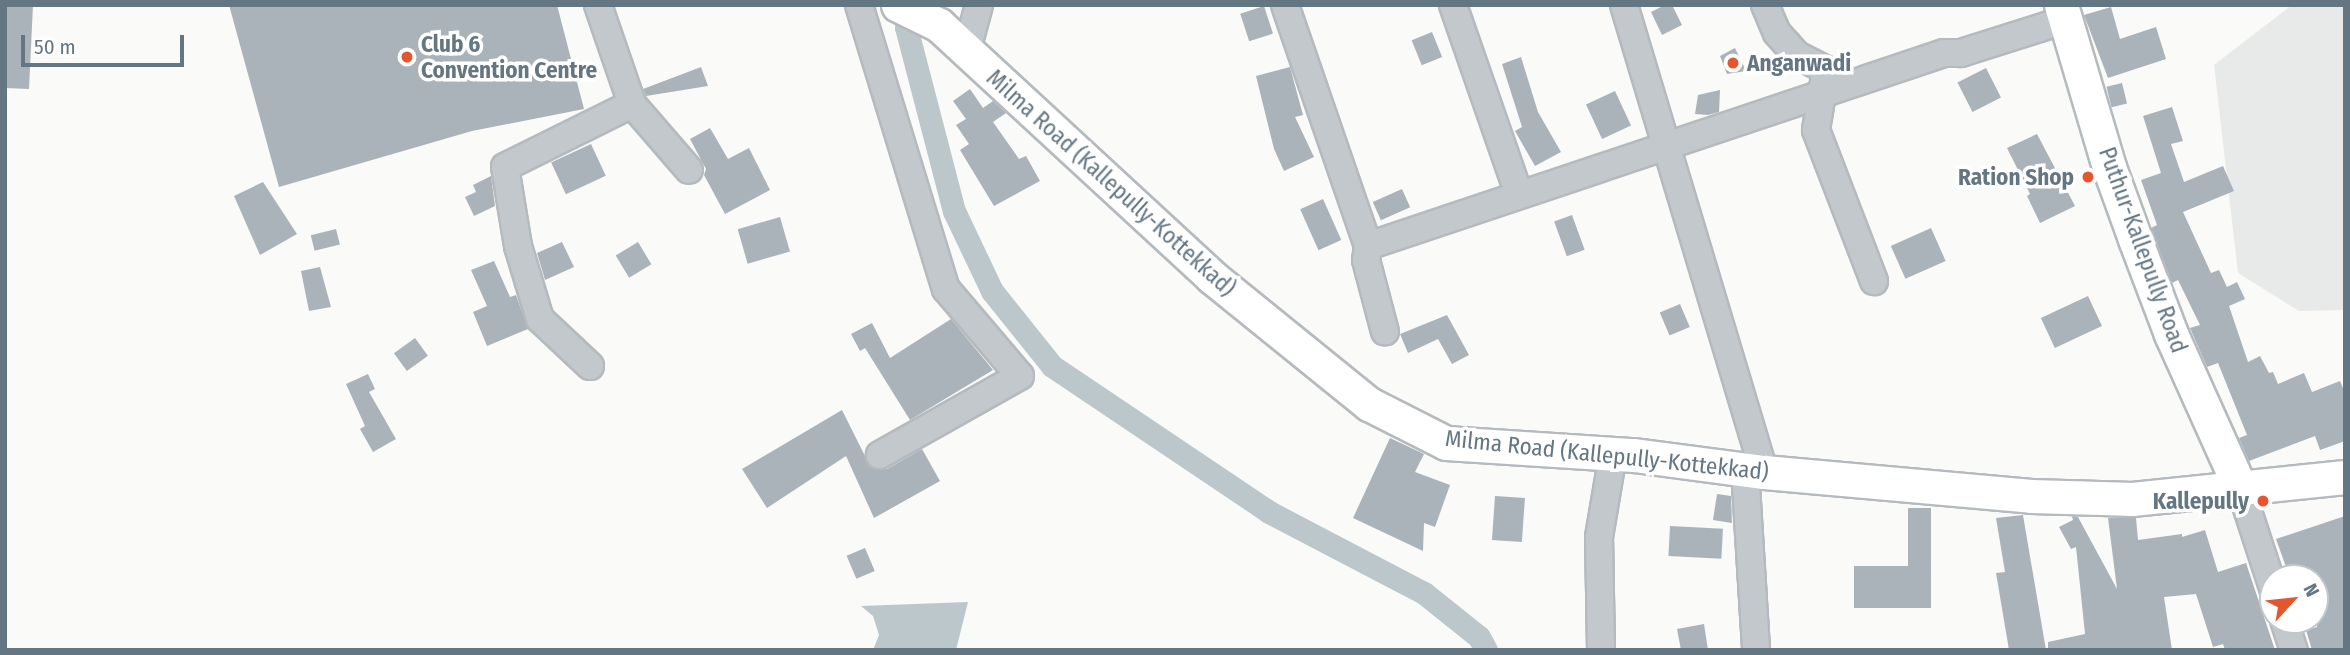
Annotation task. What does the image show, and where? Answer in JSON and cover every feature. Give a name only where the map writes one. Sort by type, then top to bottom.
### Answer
[{"type":"main road","name":"Milma Road (Kallepully-Kottekkad)","points":[[898,5],[939,25],[966,53],[1040,117],[1212,277],[1369,404],[1446,443],[1613,454],[2031,496],[2132,499],[2241,490],[2345,477]]},
{"type":"main road","name":"Puthur-Kallepully Road","points":[[2063,13],[2109,167],[2135,239],[2171,334],[2241,490]]},
{"type":"street","points":[[597,5],[632,104],[689,170]]},
{"type":"street","points":[[859,5],[946,289],[1020,376],[880,455]]},
{"type":"street","points":[[966,53],[979,5]]},
{"type":"street","points":[[1285,5],[1368,246],[1366,260],[1385,332]]},
{"type":"street","points":[[1453,5],[1519,194]]},
{"type":"street","points":[[1624,5],[1754,470],[1756,650]]},
{"type":"street","points":[[1766,5],[1777,33],[1797,55],[1826,71],[1816,130],[1874,281]]},
{"type":"street","points":[[1368,246],[1821,94],[1944,54],[1961,53],[2063,13]]},
{"type":"street","points":[[590,366],[540,319],[518,246],[505,166],[632,104]]},
{"type":"street","points":[[1601,650],[1599,537],[1613,454]]},
{"type":"street","points":[[2241,490],[2265,564]]},
{"type":"shaded area","points":[[2292,5],[2345,5],[2345,310],[2299,311],[2238,273],[2214,65]]},
{"type":"shaded area","points":[[968,602],[956,650],[873,650],[879,635],[873,616],[861,606]]},
{"type":"building","points":[[5,5],[33,5],[29,89],[5,88]]},
{"type":"building","name":"Club 6 Convention Centre","points":[[229,5],[557,5],[584,109],[472,131],[279,187]]},
{"type":"building","points":[[1665,5],[1672,5],[1682,25],[1662,35],[1651,12]]},
{"type":"building","points":[[1264,6],[1273,34],[1249,41],[1240,14]]},
{"type":"building","points":[[2111,7],[2120,39],[2156,27],[2166,59],[2108,78],[2084,15]]},
{"type":"building","points":[[1432,32],[1442,57],[1422,65],[1412,40]]},
{"type":"building","name":"Anganwadi","points":[[1735,48],[1746,71],[1727,74],[1720,56]]},
{"type":"building","points":[[1521,57],[1538,112],[1561,152],[1535,166],[1515,131],[1522,127],[1502,64]]},
{"type":"building","points":[[701,67],[708,86],[646,96],[643,89]]},
{"type":"building","points":[[1290,67],[1303,115],[1295,117],[1314,157],[1284,171],[1274,149],[1256,76]]},
{"type":"building","points":[[1986,68],[2001,97],[1972,112],[1957,83]]},
{"type":"building","points":[[2122,83],[2127,103],[2112,107],[2106,87]]},
{"type":"building","points":[[970,89],[983,108],[993,101],[1006,113],[993,122],[1019,159],[1026,156],[1040,181],[994,206],[960,150],[969,144],[956,125],[966,119],[953,101]]},
{"type":"building","points":[[1720,90],[1719,112],[1695,114],[1698,95]]},
{"type":"building","points":[[1615,91],[1631,125],[1602,139],[1586,105]]},
{"type":"building","points":[[2172,107],[2183,141],[2171,144],[2184,182],[2223,166],[2234,191],[2183,212],[2211,273],[2219,270],[2227,287],[2237,282],[2245,299],[2229,306],[2248,362],[2260,356],[2269,373],[2273,372],[2278,384],[2304,373],[2312,392],[2340,381],[2345,393],[2345,441],[2320,450],[2315,436],[2249,461],[2239,438],[2247,435],[2218,363],[2207,367],[2190,328],[2200,325],[2178,280],[2172,283],[2151,228],[2157,225],[2141,180],[2161,173],[2143,116]]},
{"type":"building","points":[[710,128],[728,159],[749,148],[770,190],[725,214],[704,175],[706,169],[690,139]]},
{"type":"building","points":[[2037,134],[2075,206],[2040,223],[2027,196],[2030,194],[2007,148]]},
{"type":"building","points":[[591,144],[606,176],[566,194],[551,163]]},
{"type":"building","points":[[491,176],[495,206],[474,216],[465,197],[476,192],[473,185]]},
{"type":"building","points":[[263,182],[297,234],[260,255],[234,196]]},
{"type":"building","points":[[1402,189],[1410,207],[1381,220],[1373,202]]},
{"type":"building","points":[[1323,199],[1341,240],[1318,250],[1300,209]]},
{"type":"building","points":[[1572,215],[1585,250],[1567,256],[1554,221]]},
{"type":"building","points":[[780,217],[790,252],[748,264],[738,229]]},
{"type":"building","points":[[1931,228],[1946,261],[1905,279],[1891,246]]},
{"type":"building","points":[[336,229],[340,245],[315,251],[311,235]]},
{"type":"building","points":[[562,242],[574,267],[545,280],[537,253]]},
{"type":"building","points":[[638,242],[651,264],[629,278],[616,255]]},
{"type":"building","points":[[494,261],[510,297],[516,295],[528,329],[487,346],[473,312],[487,306],[471,270]]},
{"type":"building","points":[[320,267],[331,307],[309,311],[301,271]]},
{"type":"building","points":[[2088,296],[2102,326],[2055,348],[2041,318]]},
{"type":"building","points":[[1680,304],[1690,327],[1670,336],[1660,313]]},
{"type":"building","points":[[1447,315],[1469,355],[1452,364],[1438,339],[1408,353],[1400,334]]},
{"type":"building","points":[[951,319],[993,370],[910,420],[865,348],[860,351],[851,334],[872,323],[890,358]]},
{"type":"building","points":[[415,338],[428,356],[407,371],[394,353]]},
{"type":"building","points":[[368,374],[375,389],[369,392],[396,439],[373,452],[360,429],[365,426],[346,384]]},
{"type":"building","points":[[842,410],[871,468],[887,469],[922,449],[940,481],[874,518],[846,456],[767,508],[742,469]]},
{"type":"building","points":[[1390,438],[1424,454],[1415,472],[1450,485],[1435,527],[1424,523],[1423,551],[1353,518]]},
{"type":"building","points":[[1717,494],[1731,496],[1732,523],[1713,520]]},
{"type":"building","points":[[1495,496],[1525,498],[1522,542],[1492,540]]},
{"type":"building","points":[[1908,508],[1931,508],[1931,608],[1854,608],[1854,566],[1908,566]]},
{"type":"building","points":[[2023,515],[2046,650],[2009,650],[1996,573],[2005,572],[1996,518]]},
{"type":"building","points":[[2072,516],[2078,517],[2117,589],[2108,518],[2136,518],[2138,540],[2182,534],[2182,537],[2205,530],[2218,572],[2246,563],[2259,602],[2259,634],[2270,634],[2275,650],[2225,650],[2223,644],[2213,647],[2196,594],[2164,597],[2172,650],[2048,650],[2048,642],[2085,634],[2076,547],[2071,549],[2059,527],[2073,520]]},
{"type":"building","points":[[2345,516],[2345,650],[2312,650],[2307,634],[2329,634],[2329,564],[2285,564],[2276,539]]},
{"type":"building","points":[[1670,526],[1723,529],[1721,559],[1668,556]]},
{"type":"building","points":[[865,548],[875,571],[856,579],[847,556]]},
{"type":"building","points":[[1704,624],[1708,650],[1681,650],[1677,629]]},
{"type":"waterway","points":[[906,5],[906,27],[954,211],[992,291],[1052,366],[1269,512],[1424,593],[1479,637],[1486,650]]},
{"type":"place","name":"Club 6 Convention Centre","points":[[407,57]]},
{"type":"place","name":"Anganwadi","points":[[1733,63]]},
{"type":"place","name":"Ration Shop","points":[[2088,177]]},
{"type":"place","name":"Kallepully","points":[[2263,501]]}]
